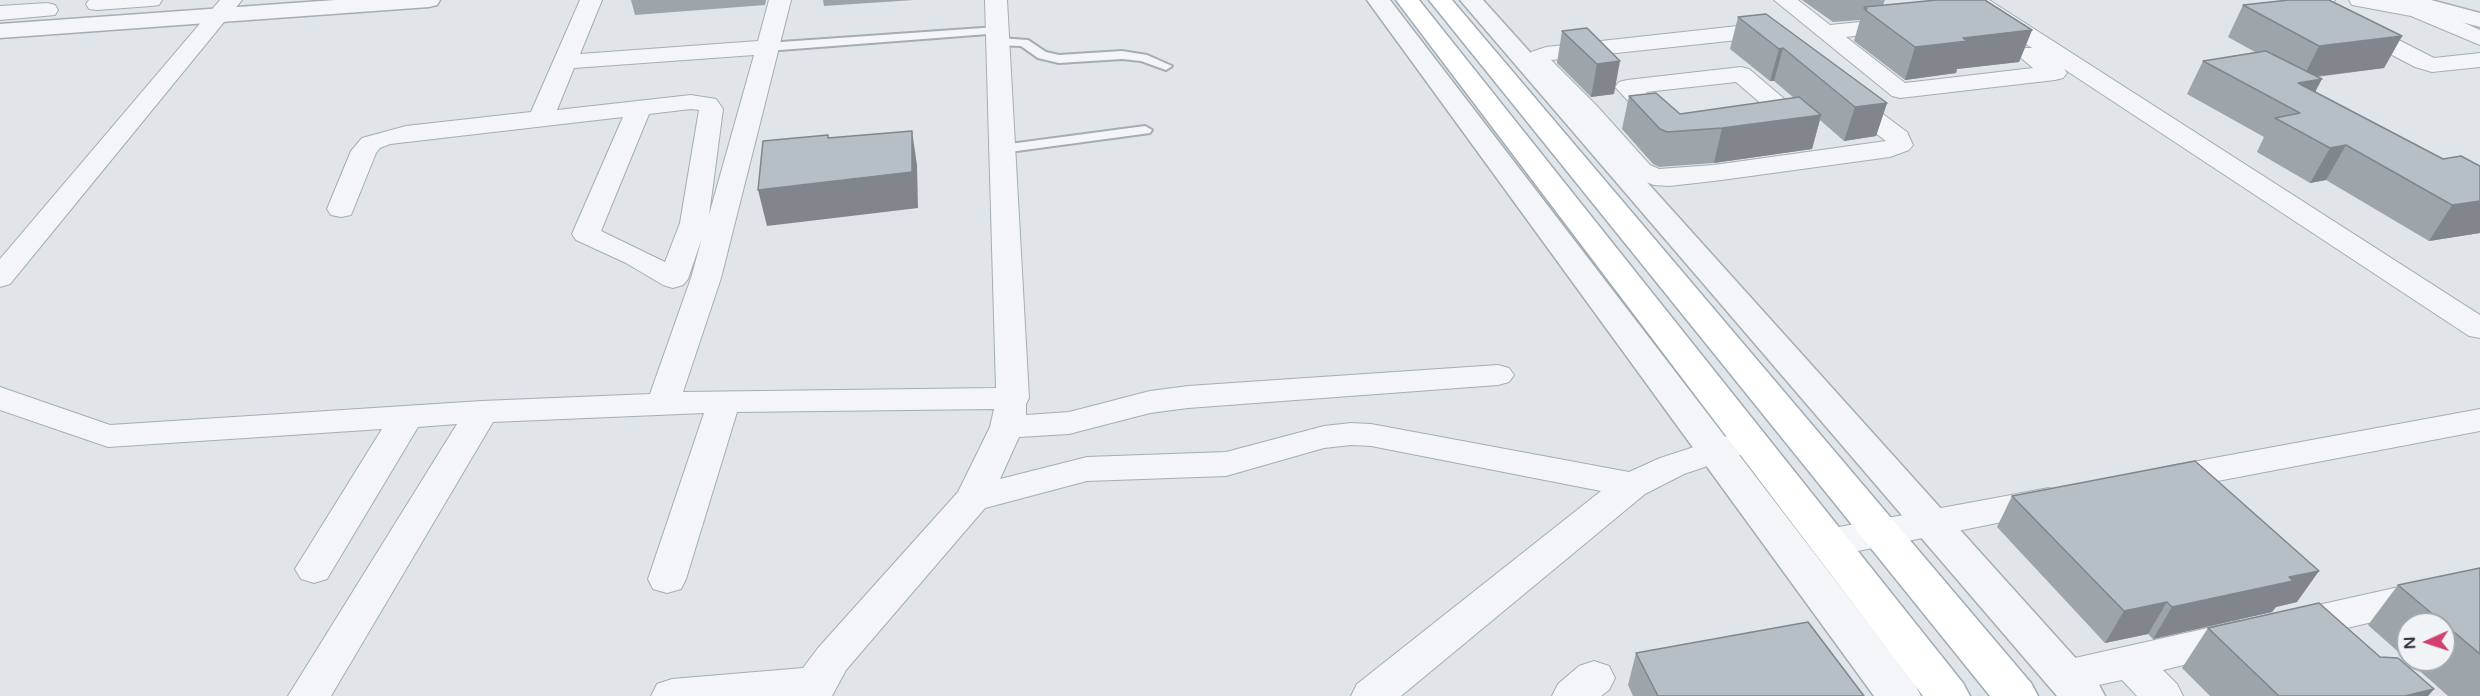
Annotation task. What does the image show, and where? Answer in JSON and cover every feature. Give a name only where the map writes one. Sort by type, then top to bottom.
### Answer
[{"type":"main road","points":[[1407,0],[1732,446],[1828,543],[1948,696]]},
{"type":"main road","points":[[1440,0],[2016,696]]},
{"type":"street","points":[[71,26],[100,2],[151,0]]},
{"type":"street","points":[[0,31],[71,26],[235,8],[429,0]]},
{"type":"street","points":[[541,119],[591,0]]},
{"type":"street","points":[[663,404],[706,278],[780,0]]},
{"type":"street","points":[[1378,0],[1732,446],[1899,696]]},
{"type":"street","points":[[1471,0],[1584,118],[1641,171],[1654,177],[1669,178],[1714,173],[1890,149],[1900,145],[1898,137],[1767,39],[1755,34],[1738,33],[1698,37],[1546,54],[1539,57],[1539,61],[1584,118],[1929,523],[2075,686],[2130,661],[2475,588]]},
{"type":"street","points":[[1785,0],[1900,91],[2055,73],[1973,18],[1968,9]]},
{"type":"street","points":[[2324,0],[2315,2],[2318,7],[2423,62],[2432,65],[2480,60]]},
{"type":"street","points":[[2360,0],[2417,10],[2480,38]]},
{"type":"street","points":[[2404,0],[2480,20]]},
{"type":"street","points":[[24,29],[53,5]]},
{"type":"street","points":[[0,14],[53,5]]},
{"type":"street","points":[[1827,32],[1910,24],[1880,6]]},
{"type":"street","points":[[0,278],[235,8]]},
{"type":"street","points":[[1968,9],[2480,329]]},
{"type":"street","points":[[672,696],[813,690],[832,659],[973,499],[1010,413],[997,24]]},
{"type":"street","points":[[1698,37],[1839,155]]},
{"type":"street","points":[[565,62],[767,47]]},
{"type":"street","points":[[1587,50],[1714,173]]},
{"type":"street","points":[[1649,110],[1741,74]]},
{"type":"street","points":[[341,209],[364,151],[371,143],[406,134],[691,102],[707,104],[711,109],[711,114],[694,223],[673,279],[636,257],[586,234],[639,108]]},
{"type":"street","points":[[1584,118],[1649,110],[1792,118]]},
{"type":"street","points":[[711,114],[750,112]]},
{"type":"street","points":[[0,398],[108,436],[482,412],[724,401],[1010,413],[1069,423],[1150,402],[1188,397],[1498,375]]},
{"type":"street","points":[[667,579],[724,401]]},
{"type":"street","points":[[309,696],[482,412]]},
{"type":"street","points":[[314,569],[407,417]]},
{"type":"street","points":[[2128,486],[2480,420]]},
{"type":"street","points":[[973,499],[1086,469],[1226,464],[1324,437],[1351,434],[1371,435],[1632,485]]},
{"type":"street","points":[[1372,696],[1632,485],[1672,466],[1732,446]]},
{"type":"street","points":[[1828,543],[2082,495]]},
{"type":"street","points":[[2299,624],[2334,656]]},
{"type":"street","points":[[2130,661],[2162,696]]},
{"type":"lane","points":[[767,47],[997,24],[1042,55],[1059,59],[1133,56],[1166,66]]},
{"type":"lane","points":[[1002,149],[1145,130]]},
{"type":"building","points":[[1937,0],[1985,0],[2032,30],[1963,38],[1968,41],[1915,47],[1864,9],[1867,9],[1864,7]]},
{"type":"building","points":[[2289,0],[2329,0],[2402,36],[2319,46],[2243,5]]},
{"type":"building","points":[[1766,14],[1887,103],[1855,107],[1783,48],[1779,49],[1738,17]]},
{"type":"building","points":[[1587,28],[1620,61],[1597,64],[1562,31]]},
{"type":"building","points":[[2266,51],[2322,79],[2298,83],[2443,159],[2461,156],[2480,166],[2480,201],[2452,205],[2346,145],[2330,148],[2275,118],[2300,113],[2203,61]]},
{"type":"building","points":[[1656,93],[1680,114],[1799,97],[1821,115],[1722,128],[1667,132],[1660,129],[1629,96]]},
{"type":"building","points":[[912,131],[912,172],[758,190],[763,141]]},
{"type":"building","points":[[2195,461],[2319,571],[2289,577],[2293,581],[2172,607],[2167,602],[2124,611],[2012,496]]},
{"type":"building","points":[[2480,568],[2480,654],[2456,634],[2456,612],[2430,612],[2398,585]]},
{"type":"building","points":[[2319,603],[2380,657],[2396,658],[2396,672],[2414,672],[2434,689],[2405,696],[2279,696],[2208,628]]},
{"type":"building","points":[[1808,622],[1864,696],[1658,696],[1636,653]]}]
